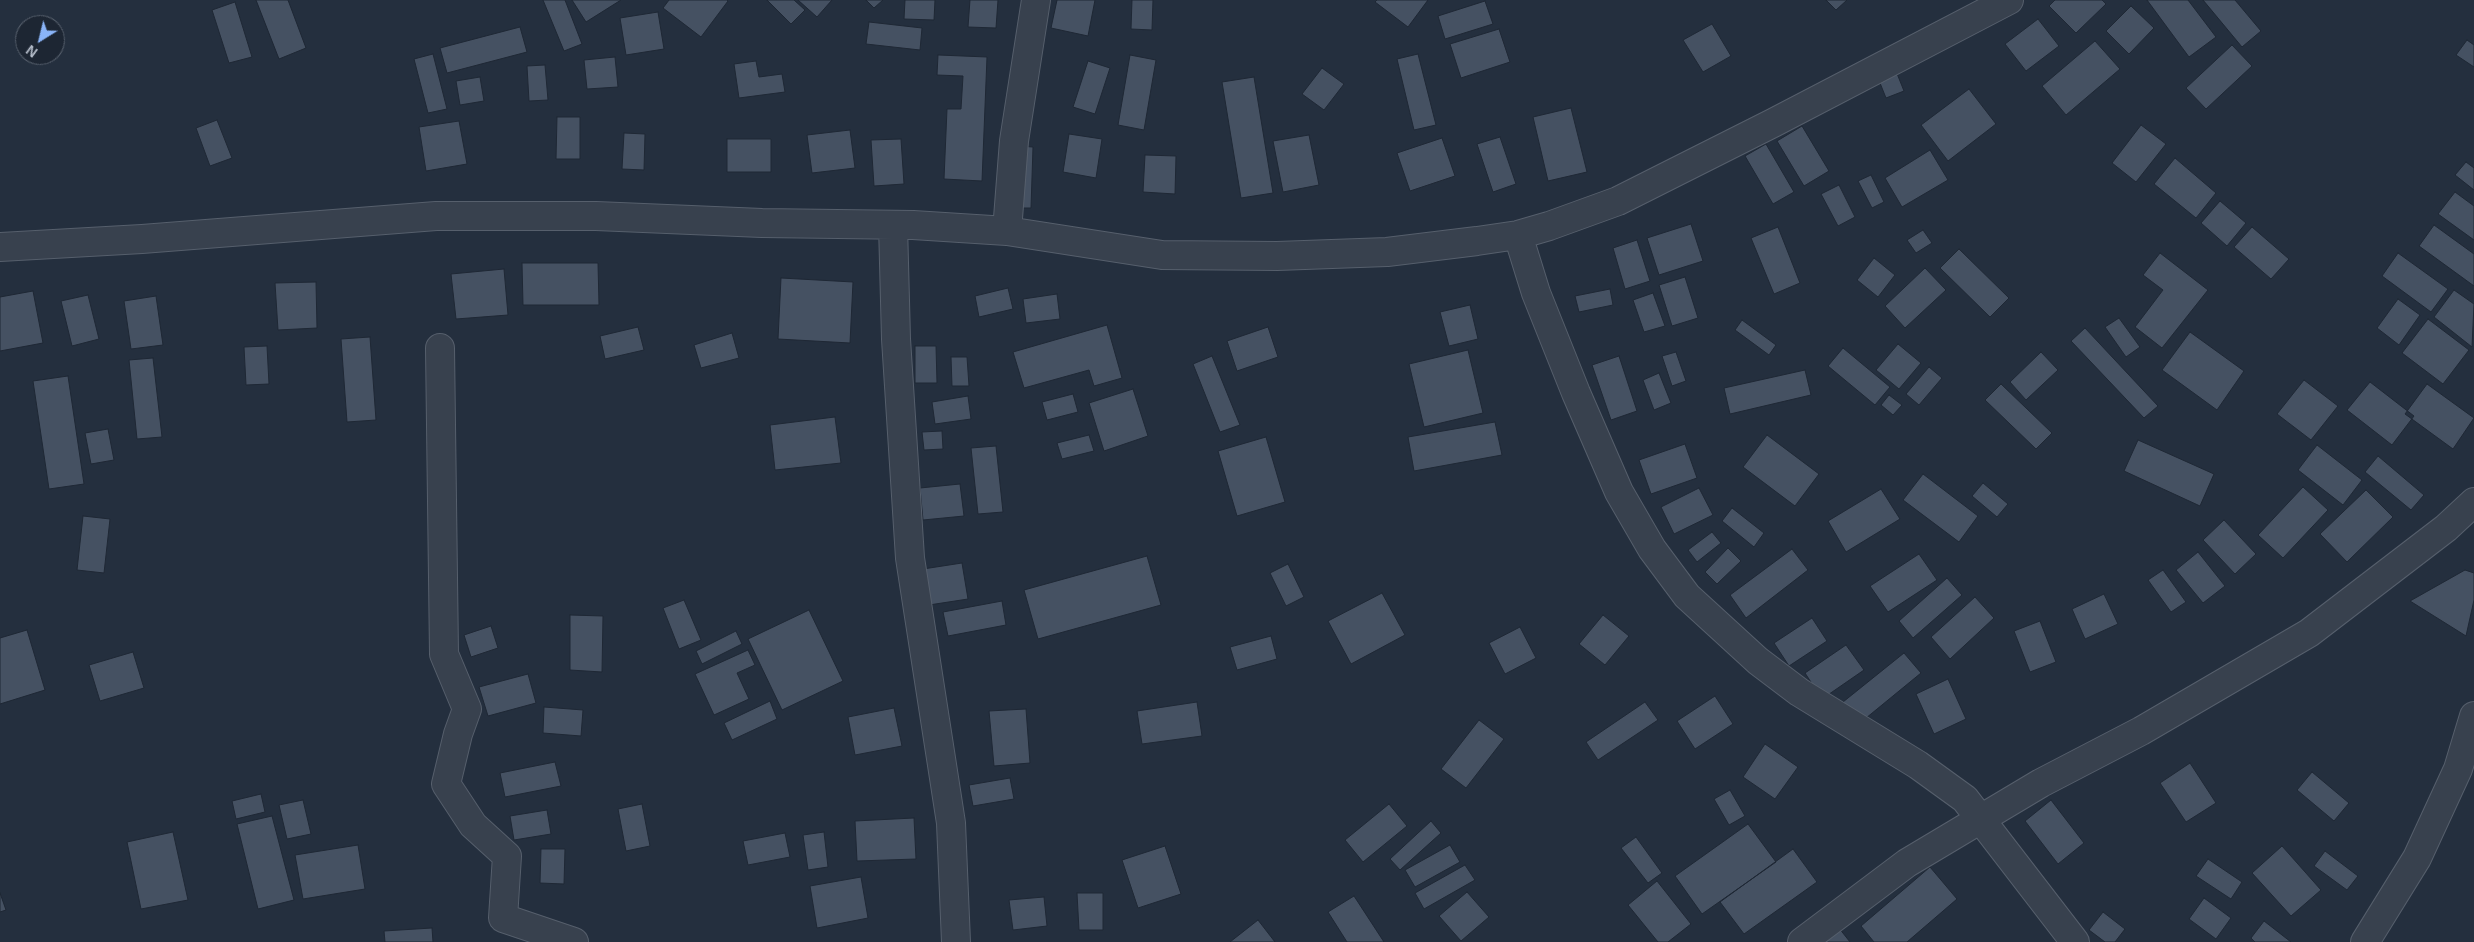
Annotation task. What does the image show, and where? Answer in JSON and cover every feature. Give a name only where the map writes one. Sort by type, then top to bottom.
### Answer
[{"type":"street","points":[[1007,231],[1014,141],[1036,0]]},
{"type":"street","points":[[0,247],[142,239],[436,216],[596,216],[762,223],[893,225],[1007,231],[1162,255],[1277,256],[1388,252],[1518,234],[1618,202],[2009,0]]},
{"type":"street","points":[[893,225],[896,339],[910,558],[951,823],[956,942]]},
{"type":"street","points":[[1518,234],[1536,294],[1619,492],[1652,549],[1687,596],[1758,661],[1799,692],[1945,782],[1965,799],[2075,942]]},
{"type":"street","points":[[440,348],[444,654],[467,709],[458,734],[446,784],[473,825],[507,856],[503,918],[574,942]]},
{"type":"street","points":[[1802,942],[1907,863],[1981,818],[2141,731],[2309,633],[2446,528],[2474,502]]},
{"type":"street","points":[[2365,942],[2417,858],[2458,769],[2474,716]]},
{"type":"building","points":[[256,0],[288,0],[306,48],[279,59]]},
{"type":"building","points":[[543,0],[565,0],[582,44],[564,51]]},
{"type":"building","points":[[572,0],[621,0],[586,22]]},
{"type":"building","points":[[669,0],[728,1],[701,37],[663,8]]},
{"type":"building","points":[[767,0],[794,0],[805,10],[791,24]]},
{"type":"building","points":[[798,0],[832,0],[817,17]]},
{"type":"building","points":[[866,0],[883,0],[874,8]]},
{"type":"building","points":[[905,0],[935,0],[934,20],[904,19]]},
{"type":"building","points":[[970,0],[998,0],[996,28],[968,27]]},
{"type":"building","points":[[1057,0],[1095,0],[1088,36],[1051,28]]},
{"type":"building","points":[[1132,0],[1153,0],[1152,30],[1131,29]]},
{"type":"building","points":[[1377,0],[1428,0],[1408,27],[1375,2]]},
{"type":"building","points":[[1826,0],[1847,0],[1836,10]]},
{"type":"building","points":[[2055,0],[2102,0],[2106,4],[2076,33],[2049,6]]},
{"type":"building","points":[[2147,0],[2188,0],[2216,37],[2189,57]]},
{"type":"building","points":[[2203,0],[2235,0],[2261,31],[2242,47]]},
{"type":"building","points":[[1485,1],[1493,24],[1445,39],[1438,16]]},
{"type":"building","points":[[235,2],[252,57],[229,63],[212,10]]},
{"type":"building","points":[[2131,6],[2154,28],[2129,54],[2106,31]]},
{"type":"building","points":[[658,12],[664,49],[626,55],[620,18]]},
{"type":"building","points":[[2038,19],[2059,46],[2026,71],[2005,44]]},
{"type":"building","points":[[869,22],[922,28],[920,50],[866,44]]},
{"type":"building","points":[[1712,24],[1731,56],[1703,72],[1683,40]]},
{"type":"building","points":[[520,27],[527,52],[447,73],[440,48]]},
{"type":"building","points":[[1499,29],[1510,62],[1461,78],[1450,44]]},
{"type":"building","points":[[2467,40],[2474,45],[2474,67],[2456,55]]},
{"type":"building","points":[[2095,41],[2120,69],[2066,115],[2042,86]]},
{"type":"building","points":[[2232,45],[2252,66],[2206,109],[2186,88]]},
{"type":"building","points":[[433,54],[447,109],[428,113],[414,59]]},
{"type":"building","points":[[1418,54],[1436,125],[1414,130],[1397,59]]},
{"type":"building","points":[[938,55],[987,57],[982,181],[944,179],[947,109],[961,109],[963,76],[937,75]]},
{"type":"building","points":[[1130,55],[1156,60],[1144,130],[1118,125]]},
{"type":"building","points":[[615,57],[618,87],[587,89],[584,60]]},
{"type":"building","points":[[756,61],[759,77],[782,74],[785,92],[739,98],[734,64]]},
{"type":"building","points":[[1088,61],[1110,68],[1095,114],[1073,107]]},
{"type":"building","points":[[545,65],[548,100],[529,101],[527,66]]},
{"type":"building","points":[[1322,68],[1344,84],[1324,110],[1302,94]]},
{"type":"building","points":[[1896,71],[1904,91],[1886,98],[1878,78]]},
{"type":"building","points":[[480,77],[484,101],[460,105],[456,81]]},
{"type":"building","points":[[1254,77],[1273,193],[1241,198],[1222,82]]},
{"type":"building","points":[[1969,89],[1996,124],[1948,161],[1921,125]]},
{"type":"building","points":[[1571,108],[1587,172],[1548,181],[1533,117]]},
{"type":"building","points":[[557,117],[580,117],[580,159],[556,159]]},
{"type":"building","points":[[217,120],[232,158],[210,166],[196,128]]},
{"type":"building","points":[[459,121],[467,164],[426,171],[419,127]]},
{"type":"building","points":[[2141,125],[2166,144],[2136,182],[2112,163]]},
{"type":"building","points":[[1802,126],[1829,171],[1804,186],[1777,141]]},
{"type":"building","points":[[850,130],[855,168],[812,173],[807,135]]},
{"type":"building","points":[[624,133],[645,134],[644,170],[622,169]]},
{"type":"building","points":[[1069,134],[1102,139],[1096,178],[1063,172]]},
{"type":"building","points":[[1309,135],[1319,185],[1283,192],[1273,141]]},
{"type":"building","points":[[1500,137],[1516,184],[1493,192],[1477,144]]},
{"type":"building","points":[[1442,138],[1455,176],[1410,191],[1397,153]]},
{"type":"building","points":[[727,139],[771,139],[771,172],[727,172]]},
{"type":"building","points":[[901,139],[904,184],[874,186],[871,140]]},
{"type":"building","points":[[1766,144],[1794,192],[1773,204],[1745,156]]},
{"type":"building","points":[[1017,146],[1033,147],[1031,208],[1015,208]]},
{"type":"building","points":[[1930,150],[1948,180],[1902,207],[1885,178]]},
{"type":"building","points":[[1145,155],[1176,156],[1175,194],[1143,192]]},
{"type":"building","points":[[2175,158],[2216,193],[2196,218],[2154,184]]},
{"type":"building","points":[[2466,162],[2474,168],[2474,190],[2455,175]]},
{"type":"building","points":[[1871,175],[1884,202],[1872,208],[1858,181]]},
{"type":"building","points":[[1839,185],[1855,217],[1838,226],[1821,194]]},
{"type":"building","points":[[2455,192],[2474,206],[2474,240],[2438,214]]},
{"type":"building","points":[[2220,201],[2246,223],[2227,246],[2201,223]]},
{"type":"building","points":[[1691,224],[1703,261],[1659,275],[1647,238]]},
{"type":"building","points":[[2434,225],[2474,254],[2474,286],[2419,246]]},
{"type":"building","points":[[1778,227],[1800,283],[1774,294],[1751,238]]},
{"type":"building","points":[[2252,227],[2289,259],[2271,279],[2234,247]]},
{"type":"building","points":[[1923,230],[1932,243],[1916,253],[1907,240]]},
{"type":"building","points":[[1637,240],[1650,281],[1625,289],[1613,248]]},
{"type":"building","points":[[1959,249],[2009,298],[1990,317],[1940,268]]},
{"type":"building","points":[[2160,253],[2208,290],[2162,348],[2135,327],[2163,290],[2143,275]]},
{"type":"building","points":[[2398,253],[2448,289],[2431,312],[2382,276]]},
{"type":"building","points":[[1874,258],[1895,275],[1878,297],[1857,280]]},
{"type":"building","points":[[522,263],[598,263],[599,305],[523,305]]},
{"type":"building","points":[[1925,268],[1946,290],[1905,328],[1885,306]]},
{"type":"building","points":[[504,269],[508,315],[456,319],[451,274]]},
{"type":"building","points":[[1685,277],[1698,318],[1672,326],[1659,285]]},
{"type":"building","points":[[781,278],[853,282],[850,343],[778,339]]},
{"type":"building","points":[[316,282],[317,328],[278,330],[275,283]]},
{"type":"building","points":[[1008,288],[1013,309],[979,317],[975,296]]},
{"type":"building","points":[[1610,289],[1613,305],[1579,312],[1575,296]]},
{"type":"building","points":[[2454,290],[2474,304],[2472,347],[2434,317]]},
{"type":"building","points":[[33,291],[43,343],[0,351],[0,297]]},
{"type":"building","points":[[1653,293],[1665,326],[1644,332],[1633,300]]},
{"type":"building","points":[[1057,294],[1060,319],[1026,323],[1023,299]]},
{"type":"building","points":[[88,295],[99,339],[72,346],[61,301]]},
{"type":"building","points":[[156,296],[163,345],[131,349],[124,301]]},
{"type":"building","points":[[2398,299],[2420,315],[2399,345],[2377,328]]},
{"type":"building","points":[[1470,305],[1478,339],[1449,346],[1440,312]]},
{"type":"building","points":[[2119,318],[2140,347],[2126,357],[2105,327]]},
{"type":"building","points":[[2428,319],[2469,350],[2443,384],[2402,353]]},
{"type":"building","points":[[1742,320],[1776,345],[1769,355],[1735,330]]},
{"type":"building","points":[[1107,325],[1122,378],[1094,386],[1089,370],[1024,388],[1013,352]]},
{"type":"building","points":[[638,327],[644,350],[605,359],[600,336]]},
{"type":"building","points":[[1268,327],[1278,357],[1237,371],[1227,341]]},
{"type":"building","points":[[2085,328],[2158,406],[2144,418],[2071,341]]},
{"type":"building","points":[[2190,332],[2244,371],[2217,410],[2162,370]]},
{"type":"building","points":[[732,333],[739,358],[701,368],[694,345]]},
{"type":"building","points":[[370,337],[376,420],[347,422],[341,339]]},
{"type":"building","points":[[1898,344],[1921,363],[1899,389],[1876,370]]},
{"type":"building","points":[[267,346],[269,384],[246,385],[244,347]]},
{"type":"building","points":[[915,346],[936,346],[937,383],[915,383]]},
{"type":"building","points":[[1843,348],[1890,387],[1875,405],[1828,366]]},
{"type":"building","points":[[1468,350],[1483,413],[1424,427],[1409,364]]},
{"type":"building","points":[[1676,352],[1686,381],[1672,386],[1662,356]]},
{"type":"building","points":[[2041,352],[2058,370],[2026,400],[2010,382]]},
{"type":"building","points":[[1212,356],[1240,425],[1220,432],[1193,364]]},
{"type":"building","points":[[1619,356],[1637,411],[1611,420],[1592,365]]},
{"type":"building","points":[[951,357],[967,357],[969,386],[952,386]]},
{"type":"building","points":[[153,358],[162,437],[137,439],[129,360]]},
{"type":"building","points":[[1929,367],[1942,378],[1919,405],[1906,394]]},
{"type":"building","points":[[1805,370],[1811,395],[1730,414],[1724,388]]},
{"type":"building","points":[[1659,373],[1671,403],[1654,410],[1643,380]]},
{"type":"building","points":[[68,376],[84,484],[49,489],[33,381]]},
{"type":"building","points":[[2304,380],[2338,406],[2311,440],[2277,414]]},
{"type":"building","points":[[2370,382],[2414,416],[2392,445],[2347,410]]},
{"type":"building","points":[[2001,384],[2052,433],[2036,449],[1985,400]]},
{"type":"building","points":[[2427,384],[2474,418],[2453,449],[2405,414]]},
{"type":"building","points":[[1133,389],[1148,436],[1104,451],[1089,403]]},
{"type":"building","points":[[1073,394],[1078,412],[1047,420],[1042,402]]},
{"type":"building","points":[[1889,395],[1902,405],[1893,415],[1881,405]]},
{"type":"building","points":[[968,396],[971,419],[935,424],[932,402]]},
{"type":"building","points":[[835,417],[841,463],[775,470],[770,425]]},
{"type":"building","points":[[1495,422],[1502,455],[1414,471],[1408,437]]},
{"type":"building","points":[[108,429],[114,460],[91,464],[85,433]]},
{"type":"building","points":[[942,431],[943,449],[924,450],[922,432]]},
{"type":"building","points":[[1089,435],[1094,451],[1062,459],[1057,443]]},
{"type":"building","points":[[1767,435],[1819,474],[1795,506],[1743,467]]},
{"type":"building","points":[[1266,437],[1285,502],[1237,516],[1218,451]]},
{"type":"building","points":[[2138,440],[2214,474],[2200,506],[2124,471]]},
{"type":"building","points":[[1685,444],[1697,478],[1651,494],[1639,460]]},
{"type":"building","points":[[2317,445],[2362,480],[2343,505],[2298,470]]},
{"type":"building","points":[[996,446],[1003,512],[978,514],[971,448]]},
{"type":"building","points":[[2378,456],[2424,495],[2411,510],[2365,472]]},
{"type":"building","points":[[1923,474],[1978,516],[1959,542],[1903,500]]},
{"type":"building","points":[[1983,483],[2008,504],[1997,517],[1972,496]]},
{"type":"building","points":[[960,484],[964,516],[923,520],[920,488]]},
{"type":"building","points":[[2303,487],[2328,510],[2283,558],[2258,535]]},
{"type":"building","points":[[1699,488],[1713,515],[1674,534],[1661,507]]},
{"type":"building","points":[[1881,489],[1900,519],[1846,552],[1828,521]]},
{"type":"building","points":[[2366,490],[2393,517],[2347,562],[2320,534]]},
{"type":"building","points":[[1732,508],[1764,533],[1754,547],[1722,521]]},
{"type":"building","points":[[83,516],[110,519],[104,573],[77,570]]},
{"type":"building","points":[[2224,520],[2256,554],[2235,574],[2203,540]]},
{"type":"building","points":[[1712,532],[1721,543],[1697,562],[1688,550]]},
{"type":"building","points":[[1728,548],[1741,561],[1717,584],[1705,572]]},
{"type":"building","points":[[1792,549],[1808,570],[1746,618],[1730,595]]},
{"type":"building","points":[[2198,552],[2225,586],[2203,603],[2176,570]]},
{"type":"building","points":[[1919,554],[1937,580],[1888,612],[1870,586]]},
{"type":"building","points":[[1147,556],[1161,605],[1038,639],[1024,590]]},
{"type":"building","points":[[962,563],[968,599],[929,605],[923,569]]},
{"type":"building","points":[[1288,564],[1304,597],[1286,606],[1270,573]]},
{"type":"building","points":[[2163,570],[2186,602],[2171,612],[2148,580]]},
{"type":"building","points":[[2465,570],[2474,573],[2474,600],[2466,636],[2410,601]]},
{"type":"building","points":[[1947,578],[1962,595],[1913,638],[1899,621]]},
{"type":"building","points":[[1382,593],[1405,635],[1351,664],[1328,621]]},
{"type":"building","points":[[2104,594],[2118,624],[2085,639],[2072,609]]},
{"type":"building","points":[[1975,597],[1994,618],[1950,659],[1931,637]]},
{"type":"building","points":[[684,600],[701,640],[679,649],[663,608]]},
{"type":"building","points":[[1002,601],[1006,625],[948,636],[943,612]]},
{"type":"building","points":[[809,610],[843,681],[782,710],[748,639]]},
{"type":"building","points":[[570,615],[603,616],[602,672],[570,670]]},
{"type":"building","points":[[1603,615],[1629,636],[1605,665],[1579,644]]},
{"type":"building","points":[[1812,618],[1827,641],[1789,666],[1774,643]]},
{"type":"building","points":[[2040,621],[2056,662],[2030,672],[2014,631]]},
{"type":"building","points":[[491,626],[498,648],[471,657],[464,635]]},
{"type":"building","points":[[1520,627],[1536,658],[1505,674],[1489,643]]},
{"type":"building","points":[[27,630],[45,690],[0,704],[0,638]]},
{"type":"building","points":[[736,631],[742,644],[702,664],[696,651]]},
{"type":"building","points":[[1271,636],[1277,659],[1237,670],[1230,647]]},
{"type":"building","points":[[1846,645],[1864,670],[1822,699],[1805,673]]},
{"type":"building","points":[[748,650],[755,665],[737,673],[749,699],[714,715],[695,674]]},
{"type":"building","points":[[133,652],[144,688],[100,701],[89,665]]},
{"type":"building","points":[[1904,653],[1921,673],[1860,723],[1843,702]]},
{"type":"building","points":[[528,674],[536,703],[488,716],[479,687]]},
{"type":"building","points":[[1948,679],[1966,719],[1934,734],[1916,694]]},
{"type":"building","points":[[1715,696],[1733,724],[1695,749],[1677,721]]},
{"type":"building","points":[[770,701],[777,719],[732,740],[724,723]]},
{"type":"building","points":[[1197,702],[1202,736],[1142,744],[1137,711]]},
{"type":"building","points":[[1645,702],[1658,720],[1598,760],[1586,742]]},
{"type":"building","points":[[544,707],[583,710],[581,736],[543,733]]},
{"type":"building","points":[[894,708],[902,746],[855,755],[848,717]]},
{"type":"building","points":[[1026,709],[1030,763],[994,766],[989,711]]},
{"type":"building","points":[[1479,720],[1504,739],[1466,788],[1441,769]]},
{"type":"building","points":[[1765,744],[1798,767],[1775,799],[1743,777]]},
{"type":"building","points":[[555,762],[561,786],[505,797],[500,773]]},
{"type":"building","points":[[2190,763],[2216,803],[2186,822],[2160,783]]},
{"type":"building","points":[[2312,772],[2349,803],[2334,821],[2297,790]]},
{"type":"building","points":[[1010,778],[1014,799],[973,806],[969,785]]},
{"type":"building","points":[[1730,790],[1745,816],[1729,825],[1714,799]]},
{"type":"building","points":[[261,794],[265,812],[236,819],[232,801]]},
{"type":"building","points":[[303,800],[311,834],[287,839],[279,805]]},
{"type":"building","points":[[2051,800],[2084,843],[2058,864],[2025,821]]},
{"type":"building","points":[[642,804],[650,846],[626,851],[618,809]]},
{"type":"building","points":[[1389,804],[1407,826],[1363,862],[1345,840]]},
{"type":"building","points":[[547,810],[551,834],[514,840],[510,816]]},
{"type":"building","points":[[272,816],[294,900],[258,909],[237,824]]},
{"type":"building","points":[[914,818],[916,859],[857,861],[855,821]]},
{"type":"building","points":[[1431,821],[1441,833],[1400,870],[1390,859]]},
{"type":"building","points":[[1748,824],[1776,862],[1702,914],[1675,876]]},
{"type":"building","points":[[173,832],[188,900],[141,909],[127,842]]},
{"type":"building","points":[[824,832],[828,867],[808,870],[803,835]]},
{"type":"building","points":[[785,833],[790,857],[748,865],[743,841]]},
{"type":"building","points":[[1636,837],[1662,873],[1648,883],[1621,848]]},
{"type":"building","points":[[358,845],[365,889],[303,899],[295,855]]},
{"type":"building","points":[[1450,845],[1460,862],[1415,887],[1405,870]]},
{"type":"building","points":[[1165,846],[1181,894],[1138,908],[1122,860]]},
{"type":"building","points":[[2282,846],[2321,890],[2291,916],[2252,873]]},
{"type":"building","points":[[541,849],[565,849],[564,884],[540,883]]},
{"type":"building","points":[[1793,849],[1817,882],[1744,934],[1720,902]]},
{"type":"building","points":[[2325,851],[2358,876],[2347,890],[2314,866]]},
{"type":"building","points":[[2208,859],[2242,882],[2231,899],[2196,876]]},
{"type":"building","points":[[1465,865],[1475,880],[1424,909],[1415,893]]},
{"type":"building","points":[[1930,867],[1957,899],[1907,942],[1874,942],[1861,926]]},
{"type":"building","points":[[861,877],[868,918],[817,928],[810,886]]},
{"type":"building","points":[[1657,881],[1691,924],[1668,942],[1658,942],[1628,905]]},
{"type":"building","points":[[1467,892],[1489,917],[1461,941],[1439,916]]},
{"type":"building","points":[[0,893],[6,910],[0,912]]},
{"type":"building","points":[[1077,893],[1103,893],[1103,930],[1079,930]]},
{"type":"building","points":[[1354,896],[1384,942],[1347,942],[1328,912]]},
{"type":"building","points":[[1044,897],[1047,926],[1013,930],[1009,900]]},
{"type":"building","points":[[2204,898],[2231,918],[2216,939],[2189,919]]},
{"type":"building","points":[[2103,912],[2125,929],[2115,942],[2105,942],[2089,930]]},
{"type":"building","points":[[1258,920],[1275,942],[1230,942]]},
{"type":"building","points":[[2264,921],[2291,942],[2255,942],[2251,938]]},
{"type":"building","points":[[432,928],[433,942],[385,942],[384,931]]},
{"type":"building","points":[[1839,928],[1850,942],[1821,942]]}]
